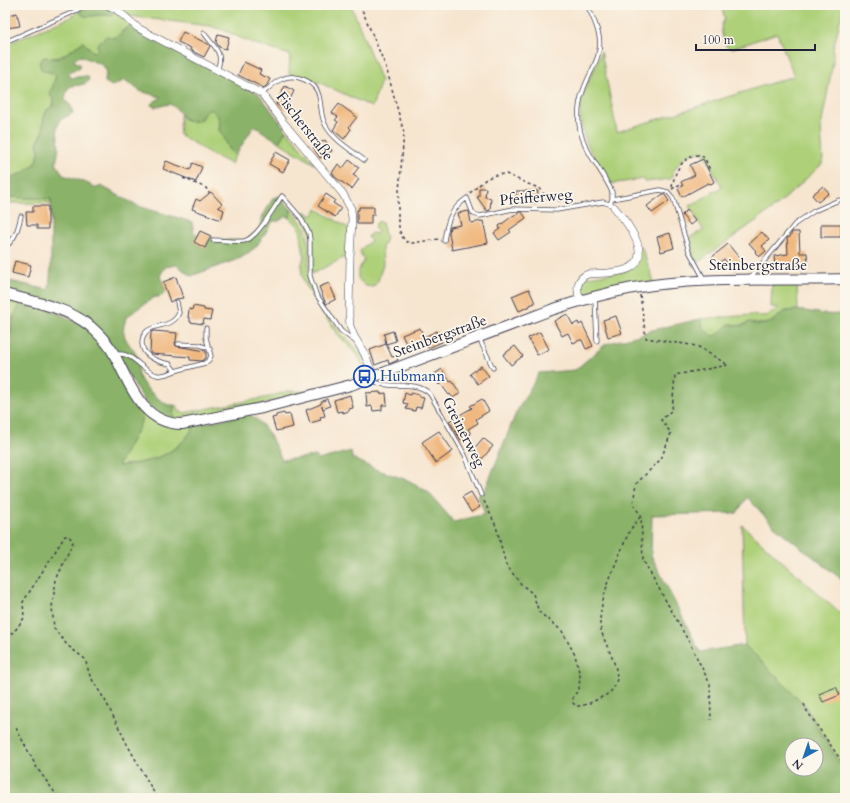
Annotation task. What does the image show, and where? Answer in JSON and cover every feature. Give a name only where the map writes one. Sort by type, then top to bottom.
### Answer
[{"type":"street","name":"Fischerstraße","points":[[107,5],[116,9],[138,28],[262,94],[282,122],[340,190],[349,204],[352,219],[349,320],[352,332],[372,378]]},
{"type":"street","points":[[580,301],[578,284],[584,276],[588,274],[627,269],[634,265],[639,258],[640,254],[638,243],[626,223],[612,206]]},
{"type":"street","name":"Steinbergstraße","points":[[5,294],[52,307],[75,316],[90,326],[101,336],[114,356],[132,391],[142,404],[158,419],[172,423],[187,423],[262,408],[372,378],[551,310],[595,297],[639,287],[705,280],[845,279]]},
{"type":"lane","points":[[5,42],[70,14],[87,5]]},
{"type":"lane","points":[[588,5],[599,36],[600,51],[583,90],[579,110],[580,124],[585,146],[612,192],[612,206]]},
{"type":"lane","points":[[204,33],[217,50],[220,57],[217,70]]},
{"type":"lane","points":[[262,94],[282,79],[296,78],[309,82],[317,90],[321,113],[326,127],[338,140],[364,160]]},
{"type":"lane","points":[[612,199],[660,190],[670,194],[689,251],[705,280]]},
{"type":"lane","name":"Fischerstraße","points":[[213,240],[236,241],[250,238],[259,229],[282,196],[301,218],[309,233],[310,276],[316,294],[341,331],[358,344]]},
{"type":"lane","points":[[444,240],[451,213],[467,198]]},
{"type":"lane","name":"Pfeifferweg","points":[[467,198],[474,214],[480,216],[513,209],[557,210],[598,202],[612,206]]},
{"type":"lane","points":[[748,280],[795,224],[814,211],[839,200]]},
{"type":"lane","points":[[5,247],[9,244],[17,232],[21,216]]},
{"type":"lane","points":[[595,297],[597,341]]},
{"type":"lane","points":[[175,371],[170,364],[163,363],[147,354],[142,347],[142,341],[146,332],[175,320],[179,313],[177,302]]},
{"type":"lane","points":[[114,356],[120,353],[128,355],[144,369],[157,375],[168,374],[208,362],[212,356],[206,338],[206,328]]},
{"type":"lane","points":[[478,337],[493,368]]},
{"type":"lane","points":[[178,344],[200,346],[210,350]]},
{"type":"lane","name":"Greinerweg","points":[[372,378],[376,382],[383,384],[418,387],[426,390],[430,394],[465,455],[481,495]]},
{"type":"path","points":[[360,5],[386,67],[404,132],[398,203],[398,221],[400,232],[407,242],[412,243],[444,240]]},
{"type":"path","points":[[682,184],[671,190],[676,170],[686,160],[693,156],[702,156],[710,170]]},
{"type":"path","points":[[467,198],[469,194],[486,179],[495,175],[506,174],[539,188],[547,198],[582,205]]},
{"type":"path","points":[[183,178],[206,188],[209,193]]},
{"type":"path","points":[[639,287],[646,338],[698,346],[728,365],[675,375],[672,410],[661,420],[671,433],[661,459],[636,484],[633,504],[641,516],[643,560],[689,642],[710,684],[711,720]]},
{"type":"path","points":[[481,495],[496,526],[506,565],[521,584],[533,594],[539,612],[562,631],[575,655],[580,676],[579,689],[574,696],[573,703],[576,706],[584,706],[610,694],[616,683],[617,671],[611,653],[604,639],[600,623],[602,604],[613,570],[630,530],[641,516]]},
{"type":"path","points":[[5,636],[14,632],[24,618],[23,602],[65,536],[69,536],[73,542],[56,580],[52,606],[54,628],[67,645],[85,659],[90,676],[106,702],[127,744],[157,797],[152,798]]},
{"type":"path","points":[[804,704],[807,712],[845,766]]},
{"type":"path","points":[[16,728],[37,768],[58,797]]},
{"type":"path","points":[[55,798],[84,795],[109,798]]},
{"type":"green space","points":[[80,5],[114,5],[113,15],[83,16],[81,14]]},
{"type":"green space","points":[[115,5],[351,5],[381,81],[372,107],[312,79],[289,74],[290,55],[252,43],[210,26],[128,16]]},
{"type":"green space","points":[[721,5],[844,5],[833,49],[833,62],[821,127],[823,163],[778,205],[697,263],[687,239],[703,230],[690,206],[722,187],[703,152],[691,154],[682,160],[675,168],[671,179],[645,182],[644,179],[610,184],[587,143],[583,132],[581,108],[585,90],[601,51],[617,132],[794,76],[777,33],[731,49],[726,46],[721,29],[725,19]]},
{"type":"green space","points":[[79,11],[87,16],[110,16],[113,11],[132,25],[95,52],[88,46],[81,46],[58,57],[44,57],[50,72],[56,75],[53,106],[47,110],[42,134],[37,144],[39,151],[38,158],[33,166],[23,173],[8,180],[5,185],[5,45],[71,17]]},
{"type":"green space","points":[[132,25],[259,94],[286,130],[279,142],[254,126],[235,156],[219,130],[220,123],[211,109],[198,121],[185,120],[176,108],[170,104],[155,107],[151,105],[161,97],[140,91],[125,80],[112,86],[105,82],[106,70],[102,65],[81,56],[76,58],[74,61],[81,65],[79,69],[73,70],[69,74],[71,78],[86,76],[89,78],[88,82],[70,87],[66,94],[65,100],[71,106],[73,113],[60,120],[57,128],[59,148],[56,163],[63,175],[97,188],[101,186],[138,206],[192,222],[194,233],[198,236],[194,242],[205,248],[209,240],[246,240],[259,229],[261,220],[273,198],[279,196],[291,209],[290,218],[286,216],[279,221],[273,221],[256,247],[241,258],[191,276],[177,265],[165,267],[160,276],[166,291],[160,297],[155,297],[139,308],[126,320],[124,335],[138,358],[138,371],[141,381],[159,399],[168,405],[174,405],[173,420],[168,419],[148,407],[103,334],[5,290],[5,280],[49,290],[51,266],[51,199],[5,197],[5,185],[8,180],[23,173],[33,166],[38,158],[39,151],[37,144],[42,134],[44,116],[47,110],[53,106],[54,101],[50,95],[56,75],[50,72],[42,71],[39,63],[44,57],[59,58],[83,42],[95,52],[98,49],[97,44],[107,36],[114,38]]},
{"type":"green space","points":[[211,108],[220,123],[219,130],[235,156],[231,164],[211,154],[179,134],[180,115],[185,120],[200,120]]},
{"type":"green space","points":[[286,130],[316,165],[279,142]]},
{"type":"green space","points":[[5,197],[51,199],[51,203],[5,203]]},
{"type":"green space","points":[[291,209],[306,231],[309,243],[309,280],[314,295],[336,327],[363,356],[367,369],[366,376],[359,357],[334,330],[305,284],[301,267],[304,256],[300,228],[290,218]]},
{"type":"green space","points":[[317,209],[350,229],[348,258],[343,258],[312,274],[311,237],[302,216],[305,211],[312,216]]},
{"type":"green space","points":[[379,221],[382,223],[386,238],[382,248],[383,264],[378,281],[373,287],[366,286],[358,279],[358,271],[364,260],[360,252],[362,248],[371,241],[368,237],[369,235],[372,233],[376,234],[378,232],[374,228],[376,223]]},
{"type":"green space","points":[[641,246],[654,282],[584,295],[580,292],[581,283],[587,277],[628,271]]},
{"type":"green space","points":[[772,283],[797,283],[798,310],[786,311],[770,323],[760,324],[749,322],[741,325],[729,324],[717,335],[712,336],[703,327],[700,319],[752,315],[766,316],[774,312],[778,307],[771,307]]},
{"type":"green space","points":[[5,297],[21,302],[13,318],[9,339],[5,342]]},
{"type":"green space","points":[[21,302],[66,315],[80,322],[102,343],[112,356],[143,411],[140,425],[118,466],[151,460],[167,453],[183,441],[195,425],[249,414],[265,428],[282,460],[316,456],[318,460],[351,451],[352,458],[375,469],[410,481],[428,492],[454,522],[485,514],[478,496],[485,490],[516,413],[539,373],[575,370],[606,344],[643,334],[648,331],[700,319],[703,327],[712,336],[717,335],[729,324],[743,326],[749,322],[766,324],[770,323],[783,313],[789,311],[796,310],[823,314],[845,313],[845,582],[775,527],[747,497],[737,513],[652,515],[651,555],[700,652],[745,645],[804,704],[824,737],[784,737],[784,777],[824,777],[824,738],[845,773],[845,798],[5,798],[5,342],[9,339],[13,318]]},
{"type":"green space","points":[[288,391],[314,392],[187,420],[173,420],[174,405],[177,406],[179,411],[184,413],[269,397]]},
{"type":"green space","points":[[143,411],[195,425],[183,441],[174,449],[159,457],[135,464],[117,466],[140,425]]},
{"type":"green space","points":[[742,525],[845,618],[845,773],[804,704],[745,645]]},
{"type":"building","points":[[17,13],[20,26],[7,28],[5,16]]},
{"type":"building","points":[[183,32],[210,46],[204,57],[190,50],[191,48],[178,42]]},
{"type":"building","points":[[218,34],[229,37],[226,49],[219,47],[216,42]]},
{"type":"building","points":[[244,62],[261,70],[259,74],[270,79],[264,88],[238,75]]},
{"type":"building","points":[[285,86],[294,91],[285,110],[276,104]]},
{"type":"building","points":[[339,104],[357,117],[349,127],[351,129],[344,139],[333,130],[338,122],[335,120],[338,117],[332,113]]},
{"type":"building","points":[[325,140],[332,151],[320,158],[313,147]]},
{"type":"building","points":[[276,152],[290,160],[283,172],[269,164]]},
{"type":"building","points":[[703,159],[714,182],[711,184],[708,183],[682,197],[678,189],[683,186],[681,182],[695,175],[690,165]]},
{"type":"building","points":[[349,160],[359,167],[353,175],[359,179],[352,189],[336,178],[332,173],[338,164],[343,168]]},
{"type":"building","points":[[166,161],[190,170],[193,163],[202,167],[196,182],[163,169]]},
{"type":"building","points":[[823,186],[829,193],[818,202],[812,195]]},
{"type":"building","points":[[479,188],[486,188],[485,197],[491,198],[490,210],[487,211],[477,197],[479,197]]},
{"type":"building","points":[[516,191],[538,191],[537,203],[516,202]]},
{"type":"building","points":[[211,192],[222,204],[218,207],[224,210],[221,220],[192,209],[196,199],[200,201]]},
{"type":"building","points":[[326,194],[335,200],[333,203],[341,208],[335,217],[318,206]]},
{"type":"building","points":[[663,194],[669,201],[652,213],[647,206]]},
{"type":"building","points":[[33,206],[48,206],[48,229],[37,229],[37,225],[27,225],[26,212],[33,212]]},
{"type":"building","points":[[359,207],[374,207],[374,215],[371,215],[371,224],[357,224],[357,210],[359,210]]},
{"type":"building","points":[[687,210],[695,221],[690,225],[682,215]]},
{"type":"building","points":[[469,211],[471,223],[483,221],[488,243],[452,250],[449,233],[450,227],[461,225],[458,213]]},
{"type":"building","points":[[518,212],[522,212],[526,218],[509,230],[511,232],[499,240],[494,233],[500,229],[499,226],[514,215],[518,215]]},
{"type":"building","points":[[821,224],[841,224],[841,237],[821,237]]},
{"type":"building","points":[[200,231],[211,236],[205,248],[194,242]]},
{"type":"building","points":[[762,232],[769,240],[762,246],[766,251],[759,257],[749,243]]},
{"type":"building","points":[[792,232],[799,232],[800,253],[807,253],[808,265],[775,268],[774,256],[788,254],[787,238],[790,237]]},
{"type":"building","points":[[670,233],[674,248],[661,252],[657,237]]},
{"type":"building","points":[[728,244],[741,260],[739,261],[742,265],[734,271],[724,259],[718,264],[712,257]]},
{"type":"building","points":[[15,261],[31,265],[28,277],[12,273]]},
{"type":"building","points":[[176,277],[183,298],[170,302],[163,282]]},
{"type":"building","points":[[329,283],[336,299],[326,304],[319,287]]},
{"type":"building","points":[[529,289],[535,303],[519,311],[512,296]]},
{"type":"building","points":[[193,306],[212,311],[210,320],[204,319],[203,324],[190,322],[190,318],[188,318],[189,309],[192,310]]},
{"type":"building","points":[[567,314],[573,325],[578,322],[579,325],[582,323],[593,346],[586,349],[582,340],[573,343],[568,333],[562,336],[554,321]]},
{"type":"building","points":[[616,316],[622,333],[608,337],[603,320]]},
{"type":"building","points":[[420,328],[424,337],[437,331],[442,342],[428,348],[426,345],[409,350],[402,335]]},
{"type":"building","points":[[393,331],[396,341],[386,344],[384,334]]},
{"type":"building","points":[[151,332],[177,333],[175,343],[176,346],[206,351],[206,358],[202,361],[190,360],[190,357],[150,353]]},
{"type":"building","points":[[540,332],[549,349],[537,355],[528,338]]},
{"type":"building","points":[[386,344],[392,357],[396,356],[398,360],[389,364],[388,360],[375,365],[370,350]]},
{"type":"building","points":[[515,346],[523,356],[511,365],[503,355]]},
{"type":"building","points":[[481,366],[489,376],[478,384],[470,374]]},
{"type":"building","points":[[442,369],[450,382],[452,381],[460,393],[453,398],[440,383],[439,385],[433,375]]},
{"type":"building","points":[[380,392],[380,394],[386,393],[387,405],[382,405],[382,410],[373,411],[372,406],[367,407],[366,393]]},
{"type":"building","points":[[405,393],[410,395],[411,393],[419,395],[419,397],[424,398],[421,408],[416,407],[415,411],[406,409],[408,404],[403,403]]},
{"type":"building","points":[[350,395],[353,408],[343,413],[342,411],[337,412],[334,400]]},
{"type":"building","points":[[327,399],[330,406],[323,409],[322,406],[325,416],[320,417],[321,420],[310,423],[306,410],[321,404],[321,402]]},
{"type":"building","points":[[482,399],[489,411],[476,419],[478,423],[468,429],[471,434],[461,440],[449,421],[472,408],[470,406]]},
{"type":"building","points":[[284,413],[285,415],[290,414],[293,427],[276,431],[272,418],[276,417],[276,415]]},
{"type":"building","points":[[439,431],[453,451],[436,463],[422,442]]},
{"type":"building","points":[[483,438],[493,446],[482,459],[472,451]]},
{"type":"building","points":[[471,492],[480,507],[471,512],[462,497]]},
{"type":"building","points":[[836,687],[840,695],[823,702],[819,694]]},
{"type":"place","name":"Hubmann","points":[[364,376]]}]
